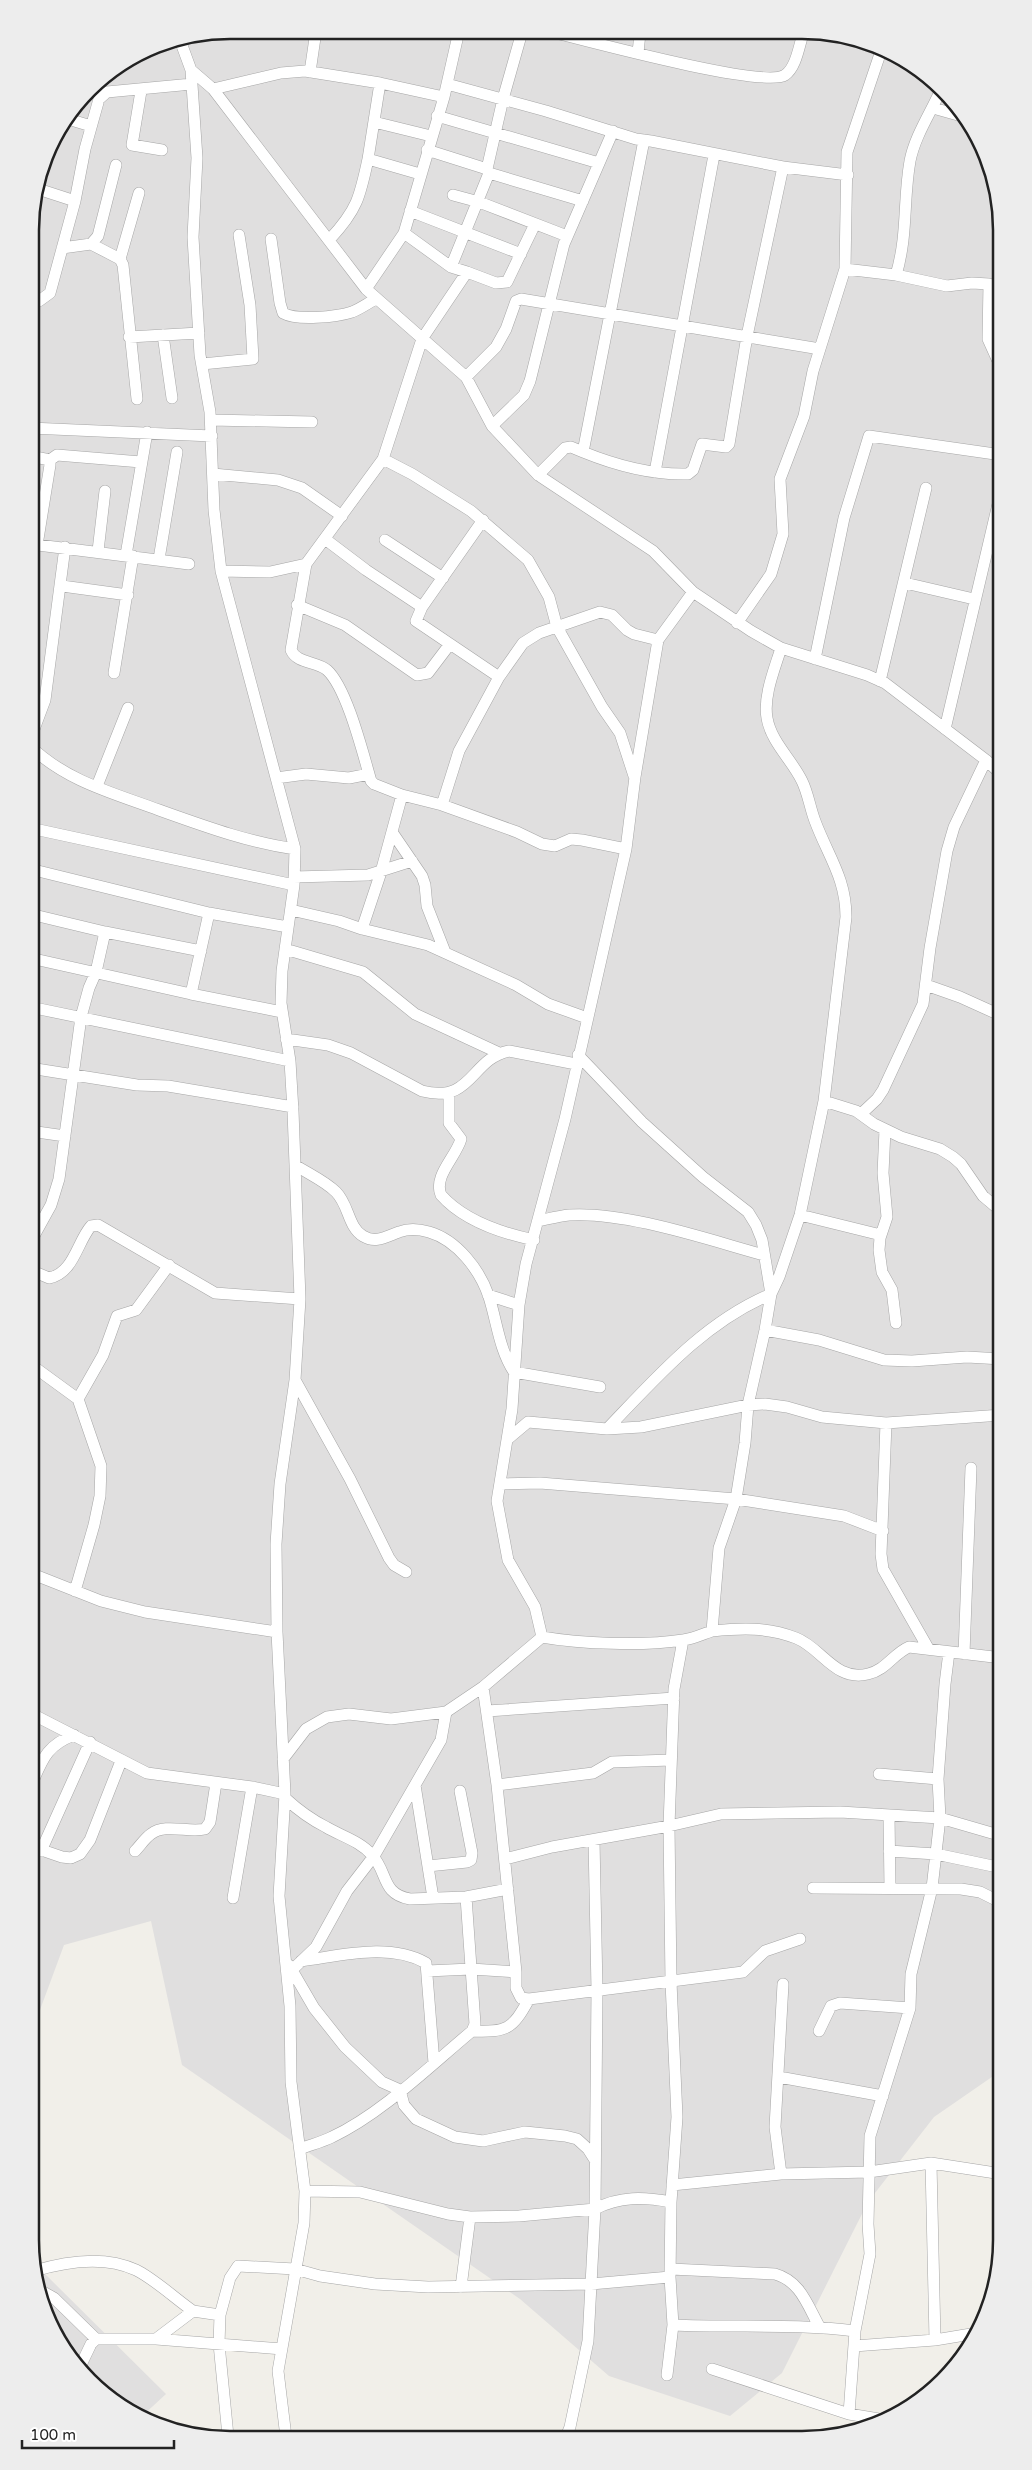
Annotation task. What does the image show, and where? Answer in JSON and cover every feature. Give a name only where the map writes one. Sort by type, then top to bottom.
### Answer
[{"type":"street","points":[[310,72],[315,39]]},
{"type":"street","points":[[366,289],[404,232],[426,150],[444,97],[458,39]]},
{"type":"street","points":[[451,267],[478,202],[488,171],[503,99],[520,39]]},
{"type":"street","points":[[581,39],[724,72],[776,78],[787,74],[792,67],[801,39]]},
{"type":"street","points":[[638,53],[639,39]]},
{"type":"street","points":[[182,45],[191,70],[197,158],[193,237],[202,364],[211,420],[214,510],[221,572],[295,849],[294,881],[281,979],[282,1012],[290,1061],[293,1107],[300,1299],[295,1380],[276,1544],[277,1632],[285,1796],[278,1896],[290,2006],[292,2092],[305,2191],[304,2223],[278,2371],[285,2431]]},
{"type":"street","points":[[737,623],[771,574],[783,534],[780,479],[804,416],[820,349],[845,269],[847,152],[880,55]]},
{"type":"street","points":[[191,70],[214,89],[330,239],[366,289],[466,377],[492,426],[538,476],[653,551],[693,592],[737,623],[781,648],[847,668],[880,681],[993,767]]},
{"type":"street","points":[[214,89],[281,73],[310,72],[380,83],[444,97]]},
{"type":"street","points":[[330,239],[350,218],[356,206],[368,159],[380,83]]},
{"type":"street","points":[[39,301],[50,293],[75,201],[91,126],[102,94],[192,84]]},
{"type":"street","points":[[447,84],[613,131],[636,140],[783,167],[848,175]]},
{"type":"street","points":[[141,91],[132,144],[162,150]]},
{"type":"street","points":[[896,275],[905,239],[910,161],[918,138],[938,96]]},
{"type":"street","points":[[933,108],[955,114]]},
{"type":"street","points":[[437,116],[496,131],[599,163]]},
{"type":"street","points":[[74,120],[91,126]]},
{"type":"street","points":[[374,122],[431,136]]},
{"type":"street","points":[[492,426],[524,395],[530,381],[567,236],[613,131]]},
{"type":"street","points":[[583,452],[644,140]]},
{"type":"street","points":[[426,150],[583,201]]},
{"type":"street","points":[[655,472],[680,326],[714,155]]},
{"type":"street","points":[[368,159],[420,174]]},
{"type":"street","points":[[91,244],[98,236],[103,223],[116,165]]},
{"type":"street","points":[[538,476],[565,448],[570,447],[602,460],[655,472],[690,474],[697,462],[702,444],[726,447],[729,444],[747,336],[783,167]]},
{"type":"street","points":[[43,190],[75,201]]},
{"type":"street","points":[[137,399],[129,337],[126,280],[120,258],[139,193]]},
{"type":"street","points":[[453,195],[478,202],[567,236]]},
{"type":"street","points":[[410,211],[521,254]]},
{"type":"street","points":[[404,232],[451,267],[503,284],[507,282],[535,224]]},
{"type":"street","points":[[202,364],[253,358],[250,305],[239,234]]},
{"type":"street","points":[[271,239],[283,313],[291,317],[334,316],[353,311],[376,299]]},
{"type":"street","points":[[62,248],[91,244],[120,258]]},
{"type":"street","points":[[845,269],[896,275],[947,286],[972,283],[993,285]]},
{"type":"street","points":[[467,272],[422,339],[383,459],[306,564],[297,605],[292,644],[293,655],[326,669],[338,684],[374,784],[402,795],[442,805],[517,832],[542,844],[555,846],[571,839],[626,849]]},
{"type":"street","points":[[988,284],[988,339],[993,350]]},
{"type":"street","points":[[466,377],[496,347],[506,329],[518,299],[820,349]]},
{"type":"street","points":[[129,337],[199,333]]},
{"type":"street","points":[[163,335],[172,398]]},
{"type":"street","points":[[988,339],[993,338]]},
{"type":"street","points":[[211,420],[312,422]]},
{"type":"street","points":[[39,428],[212,436]]},
{"type":"street","points":[[114,673],[128,595],[130,555],[141,462],[147,432]]},
{"type":"street","points":[[815,659],[844,518],[869,436],[993,454]]},
{"type":"street","points":[[159,560],[177,452]]},
{"type":"street","points":[[39,518],[50,460],[57,455],[141,462]]},
{"type":"street","points":[[39,458],[50,460]]},
{"type":"street","points":[[383,459],[412,474],[483,520],[528,560],[536,571],[549,597],[557,627],[602,707],[620,733],[635,777]]},
{"type":"street","points":[[214,474],[278,480],[302,488],[342,516]]},
{"type":"street","points":[[880,681],[905,583],[926,488]]},
{"type":"street","points":[[98,551],[105,491]]},
{"type":"street","points":[[483,520],[416,618],[417,623],[499,677]]},
{"type":"street","points":[[945,729],[974,599],[993,525]]},
{"type":"street","points":[[325,539],[366,570],[422,607]]},
{"type":"street","points":[[385,540],[443,578]]},
{"type":"street","points":[[39,544],[190,564]]},
{"type":"street","points":[[39,716],[45,700],[62,586],[65,547]]},
{"type":"street","points":[[221,572],[270,572],[306,564]]},
{"type":"street","points":[[905,583],[974,599]]},
{"type":"street","points":[[62,586],[128,595]]},
{"type":"street","points":[[542,1637],[535,1607],[508,1560],[498,1501],[512,1409],[519,1305],[526,1264],[565,1119],[577,1059],[626,849],[635,777],[658,640],[693,592]]},
{"type":"street","points":[[297,605],[346,625],[417,675],[428,673],[450,644]]},
{"type":"street","points":[[442,805],[459,751],[499,677],[524,643],[539,633],[592,612],[604,612],[616,618],[627,630],[642,637],[658,640]]},
{"type":"street","points":[[712,1631],[720,1548],[736,1499],[745,1443],[748,1405],[771,1294],[779,1277],[800,1215],[824,1101],[846,917],[846,900],[841,876],[821,838],[802,781],[781,749],[767,716],[771,686],[781,648]]},
{"type":"street","points":[[97,786],[128,708]]},
{"type":"street","points":[[39,754],[64,773],[97,786],[253,842],[295,849]]},
{"type":"street","points":[[861,1114],[877,1100],[918,1017],[926,986],[930,948],[947,852],[954,826],[986,760]]},
{"type":"street","points":[[276,778],[306,774],[349,778],[369,774]]},
{"type":"street","points":[[362,929],[381,872],[402,795]]},
{"type":"street","points":[[39,830],[294,881],[381,872],[412,861]]},
{"type":"street","points":[[392,832],[423,881],[426,906],[445,952]]},
{"type":"street","points":[[39,871],[210,914],[288,927]]},
{"type":"street","points":[[290,910],[339,920],[362,929],[414,940],[445,952],[516,985],[548,1004],[587,1018]]},
{"type":"street","points":[[191,994],[210,914]]},
{"type":"street","points":[[39,916],[105,932],[201,951]]},
{"type":"street","points":[[39,1229],[59,1179],[81,1017],[89,988],[96,972],[105,932]]},
{"type":"street","points":[[285,950],[363,972],[415,1014],[499,1053]]},
{"type":"street","points":[[39,960],[282,1012]]},
{"type":"street","points":[[926,986],[960,997],[993,1012]]},
{"type":"street","points":[[39,1009],[290,1061]]},
{"type":"street","points":[[286,1040],[328,1045],[351,1053],[422,1091],[433,1094],[457,1091],[499,1053],[509,1051],[577,1059],[642,1122],[703,1177],[748,1212],[756,1225],[771,1294]]},
{"type":"street","points":[[39,1069],[136,1085],[168,1086],[293,1107]]},
{"type":"street","points":[[449,1093],[449,1123],[461,1139],[442,1177],[439,1190],[441,1196],[474,1220],[517,1236],[534,1240]]},
{"type":"street","points":[[824,1101],[861,1114],[885,1130],[901,1137],[940,1149],[961,1164],[983,1196],[993,1204]]},
{"type":"street","points":[[885,1130],[883,1173],[887,1217],[881,1235],[879,1250],[882,1267],[892,1290],[896,1323]]},
{"type":"street","points":[[39,1132],[65,1136]]},
{"type":"street","points":[[294,1165],[335,1191],[344,1202],[352,1226],[362,1236],[378,1240],[400,1231],[414,1229],[440,1236],[452,1244],[469,1262],[488,1295],[501,1346],[514,1372]]},
{"type":"street","points":[[538,1220],[568,1215],[598,1215],[658,1227],[764,1255]]},
{"type":"street","points":[[800,1215],[881,1235]]},
{"type":"street","points":[[39,1274],[49,1278],[59,1274],[76,1256],[87,1231],[91,1226],[95,1225],[104,1227],[215,1293],[300,1299]]},
{"type":"street","points":[[78,1399],[103,1355],[117,1316],[136,1310],[169,1265]]},
{"type":"street","points":[[607,1429],[671,1363],[724,1319],[750,1303],[771,1294]]},
{"type":"street","points":[[488,1295],[519,1305]]},
{"type":"street","points":[[765,1330],[819,1340],[884,1360],[993,1359]]},
{"type":"street","points":[[39,1371],[78,1399],[101,1466],[100,1496],[96,1516],[76,1590]]},
{"type":"street","points":[[514,1372],[600,1387]]},
{"type":"street","points":[[295,1380],[350,1478],[389,1558],[394,1565],[406,1572]]},
{"type":"street","points":[[512,1409],[528,1422],[607,1429],[669,1423],[748,1405],[780,1406],[822,1417],[886,1423],[993,1416]]},
{"type":"street","points":[[508,1438],[528,1422]]},
{"type":"street","points":[[886,1423],[882,1531],[883,1569],[928,1648]]},
{"type":"street","points":[[964,1654],[971,1468]]},
{"type":"street","points":[[500,1484],[540,1483],[736,1499],[844,1516],[882,1531]]},
{"type":"street","points":[[39,1578],[101,1601],[144,1612],[277,1632]]},
{"type":"street","points":[[283,1759],[306,1729],[326,1717],[349,1714],[391,1719],[446,1712],[483,1687],[542,1637],[597,1643],[683,1640],[712,1631],[748,1627],[772,1630],[798,1639],[816,1650],[831,1666],[855,1676],[879,1670],[902,1650],[909,1647],[993,1657]]},
{"type":"street","points":[[667,2374],[673,2325],[670,2273],[671,2202],[677,2117],[671,1982],[669,1826],[674,1698],[683,1640]]},
{"type":"street","points":[[849,2414],[855,2331],[870,2254],[870,2136],[910,2008],[911,1974],[932,1888],[940,1818],[938,1779],[949,1652]]},
{"type":"street","points":[[483,1687],[506,1859],[516,1988],[521,1998],[529,1999],[743,1972],[765,1951],[800,1938]]},
{"type":"street","points":[[487,1711],[674,1698]]},
{"type":"street","points":[[292,1970],[316,1947],[347,1891],[374,1856],[441,1740],[446,1712]]},
{"type":"street","points":[[39,1718],[90,1742],[121,1761],[147,1773],[252,1787],[285,1796],[313,1821],[359,1844],[374,1856],[386,1882],[395,1895],[410,1899],[466,1897],[508,1888]]},
{"type":"street","points":[[39,1770],[49,1749],[61,1740],[74,1735]]},
{"type":"street","points":[[39,1840],[90,1742]]},
{"type":"street","points":[[497,1785],[593,1773],[612,1762],[671,1760]]},
{"type":"street","points":[[39,1849],[62,1857],[71,1858],[80,1854],[90,1840],[121,1761]]},
{"type":"street","points":[[879,1774],[938,1779]]},
{"type":"street","points":[[135,1852],[151,1834],[160,1829],[198,1831],[205,1829],[210,1822],[216,1783]]},
{"type":"street","points":[[415,1785],[433,1898]]},
{"type":"street","points":[[233,1898],[252,1787]]},
{"type":"street","points":[[428,1866],[471,1860],[472,1853],[460,1791]]},
{"type":"street","points":[[506,1859],[552,1847],[669,1826],[721,1814],[745,1812],[840,1812],[940,1818],[993,1833]]},
{"type":"street","points":[[889,1815],[890,1888]]},
{"type":"street","points":[[568,2431],[588,2341],[595,2209],[597,1990],[594,1840]]},
{"type":"street","points":[[889,1851],[936,1854],[993,1866]]},
{"type":"street","points":[[813,1888],[932,1888],[980,1892],[993,1898]]},
{"type":"street","points":[[300,2149],[331,2137],[354,2125],[472,2031],[475,2024],[466,1897]]},
{"type":"street","points":[[300,1961],[383,1951],[417,1958],[426,1963],[434,2062]]},
{"type":"street","points":[[284,1954],[314,2008],[345,2047],[382,2082],[400,2090]]},
{"type":"street","points":[[427,1972],[471,1969],[516,1972]]},
{"type":"street","points":[[781,2174],[775,2128],[783,1984]]},
{"type":"street","points":[[472,2031],[497,2032],[506,2028],[517,2021],[529,1999]]},
{"type":"street","points":[[820,2031],[831,2006],[840,2003],[910,2008]]},
{"type":"street","points":[[779,2077],[883,2096]]},
{"type":"street","points":[[400,2090],[404,2105],[416,2119],[455,2137],[483,2142],[525,2132],[565,2136],[577,2140],[588,2148],[595,2160]]},
{"type":"street","points":[[672,2185],[781,2174],[869,2172],[931,2163],[993,2173]]},
{"type":"street","points":[[931,2163],[935,2340]]},
{"type":"street","points":[[305,2191],[360,2192],[448,2214],[470,2217],[519,2216],[595,2209],[604,2204],[643,2197],[671,2202]]},
{"type":"street","points":[[461,2287],[470,2217]]},
{"type":"street","points":[[41,2269],[57,2264],[107,2260],[138,2270],[193,2312],[220,2315]]},
{"type":"street","points":[[228,2431],[219,2344],[220,2315],[230,2278],[238,2266],[295,2269],[320,2276],[375,2284],[461,2287],[591,2284],[670,2273],[775,2274],[788,2278],[796,2285],[819,2326]]},
{"type":"street","points":[[46,2294],[54,2298],[96,2339],[156,2339],[282,2349]]},
{"type":"street","points":[[156,2339],[193,2312]]},
{"type":"street","points":[[673,2325],[819,2326],[855,2331]]},
{"type":"street","points":[[854,2346],[935,2340],[969,2334]]},
{"type":"street","points":[[82,2362],[91,2344],[96,2339]]},
{"type":"street","points":[[712,2369],[849,2414],[872,2418]]},
{"type":"shaded area","points":[[815,39],[852,45],[887,58],[919,78],[928,86],[954,113],[968,134],[987,180],[993,217],[993,2076],[934,2117],[868,2202],[782,2373],[730,2416],[609,2376],[520,2299],[182,2065],[151,1921],[64,1945],[39,2013],[39,217],[45,180],[58,145],[78,113],[113,78],[134,64],[157,53],[180,45],[205,40]]},
{"type":"shaded area","points":[[40,2267],[42,2271],[166,2394],[146,2412],[113,2392],[86,2366],[78,2357],[58,2325],[45,2290]]}]
